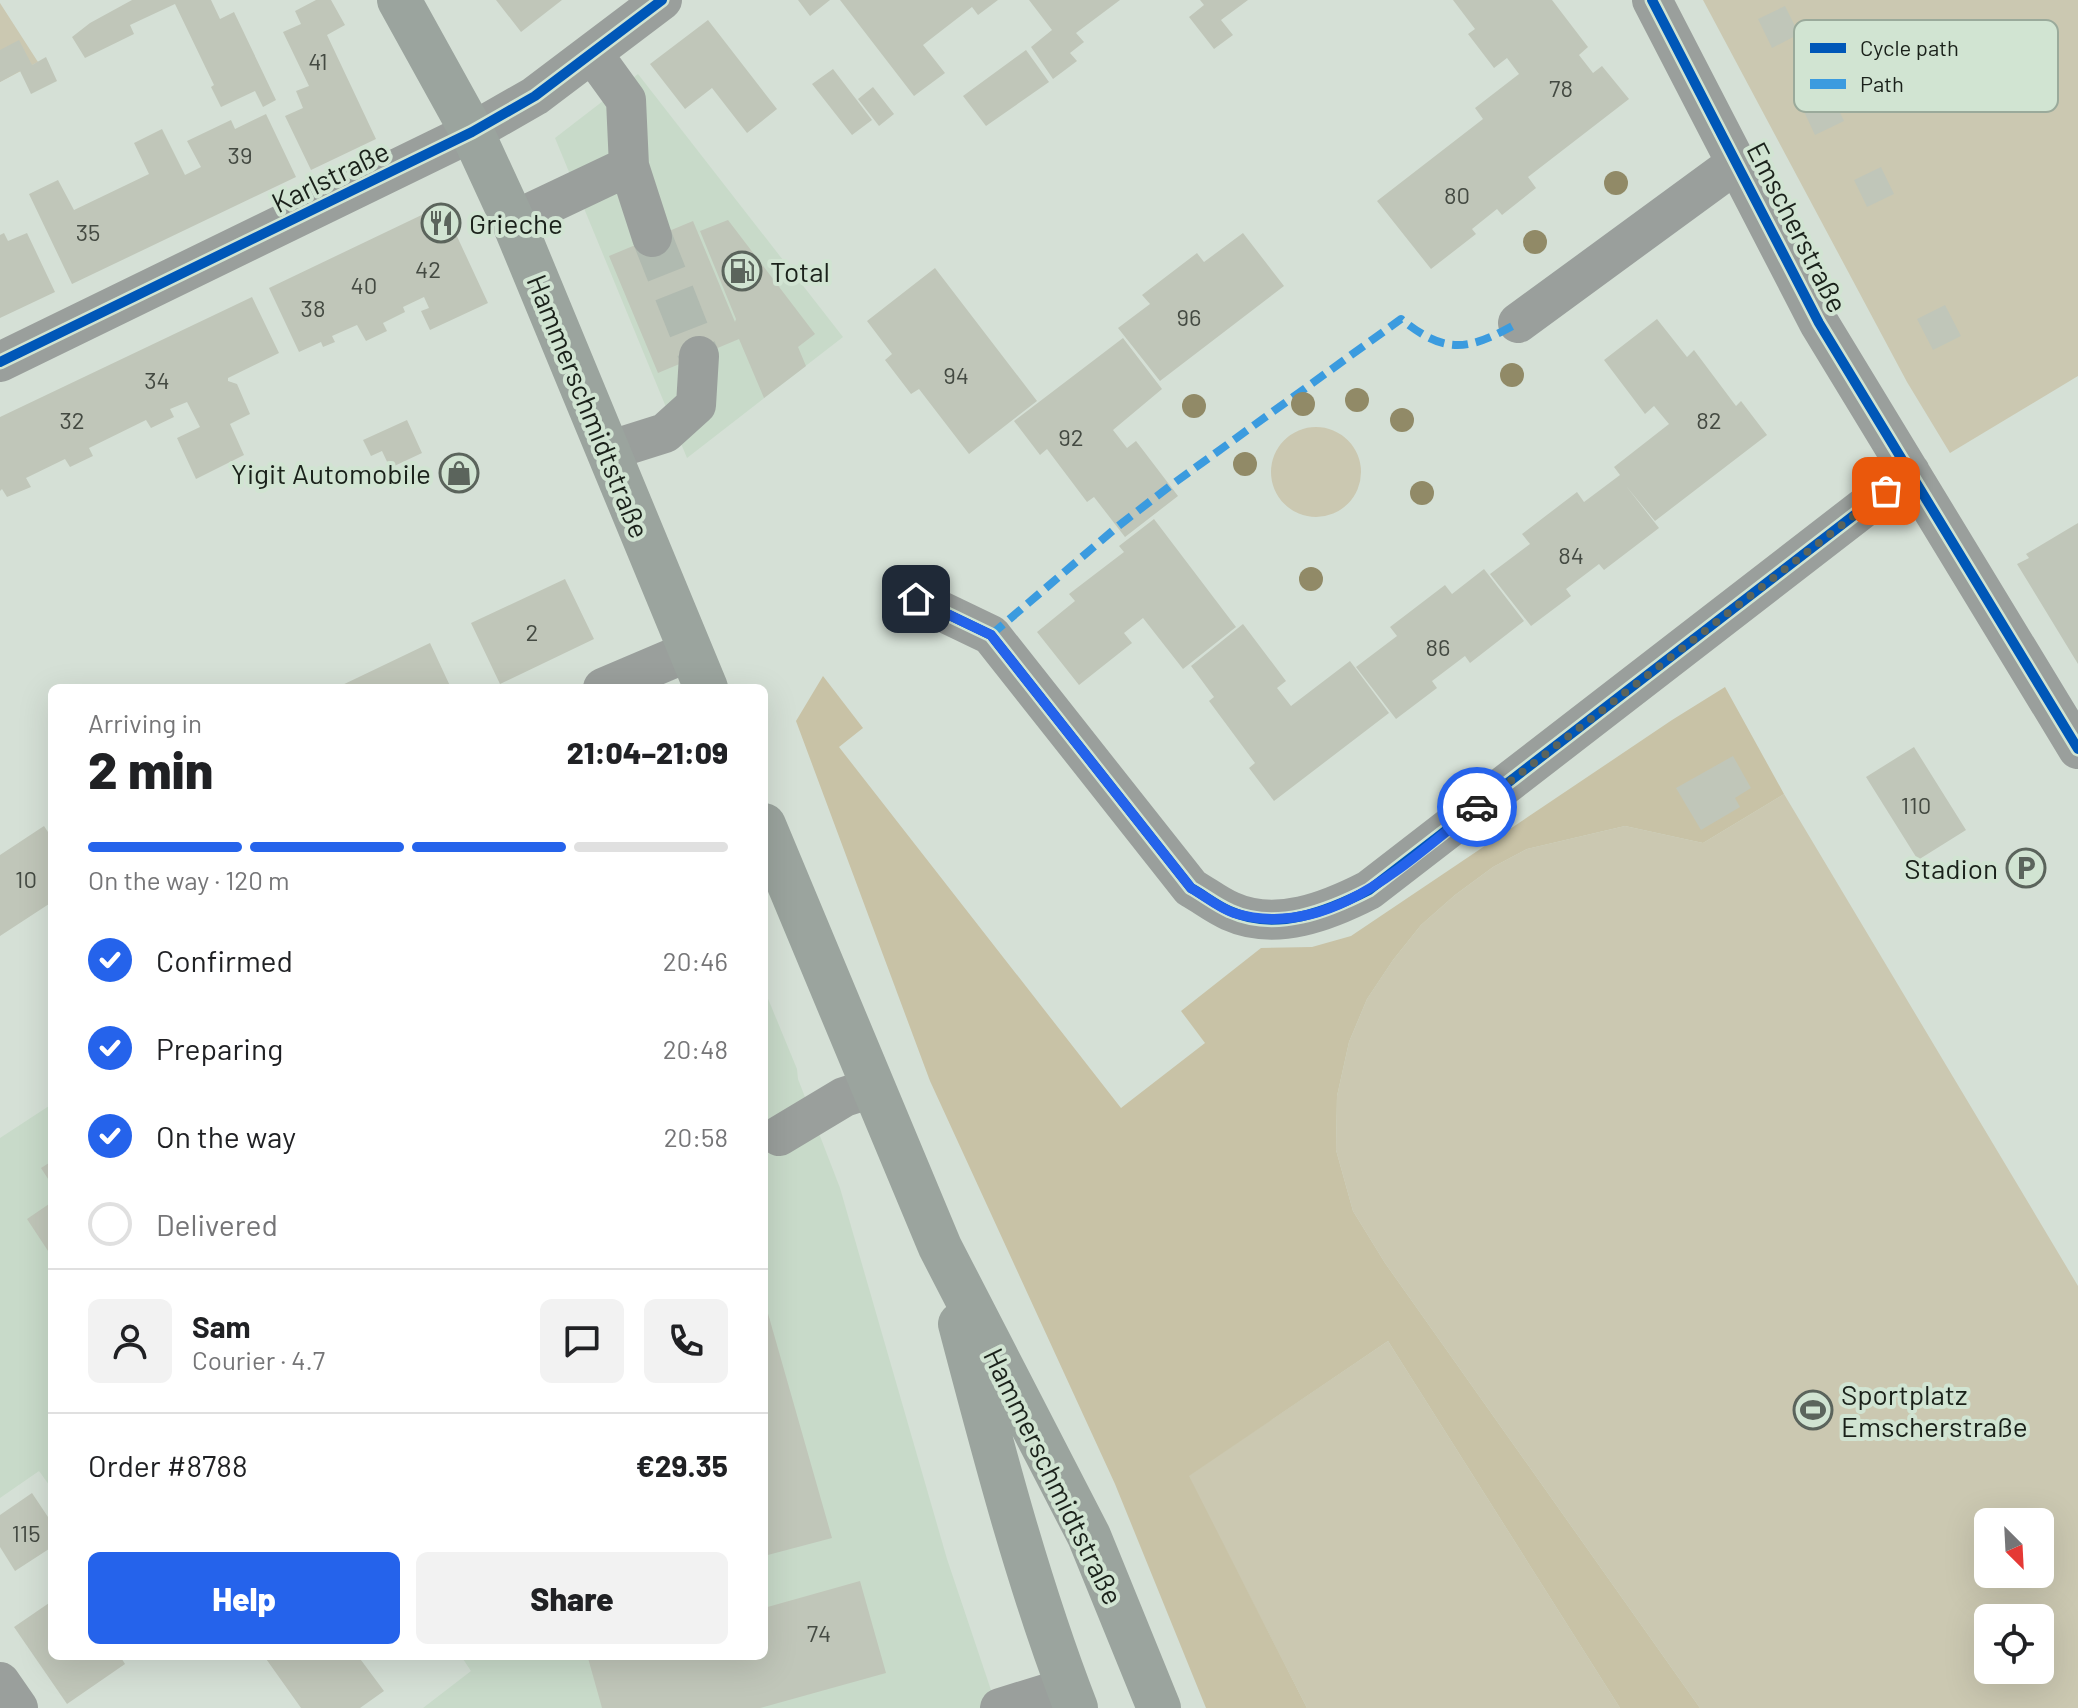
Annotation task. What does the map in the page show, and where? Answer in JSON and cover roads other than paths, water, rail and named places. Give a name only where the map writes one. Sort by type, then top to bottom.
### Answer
[{"type":"main road","name":"Hammerschmidtstraße","points":[[399,0],[472,132],[513,221],[698,669]]},
{"type":"main road","name":"Hammerschmidtstraße","points":[[768,835],[940,1247],[1089,1536],[1159,1708]]},
{"type":"main road","name":"Hammerschmidtstraße","points":[[940,1247],[988,1432],[1044,1619],[1072,1698]]},
{"type":"street","name":"Karlstraße","points":[[0,362],[472,132],[535,96],[662,0]]},
{"type":"street","name":"Emscherstraße","points":[[1652,0],[1819,323],[2078,749]]},
{"type":"street","points":[[592,53],[626,100],[629,166],[652,237]]},
{"type":"street","points":[[1518,323],[1738,162]]},
{"type":"street","points":[[513,221],[629,166]]},
{"type":"street","points":[[608,451],[665,433],[696,405],[699,356]]},
{"type":"street","points":[[916,599],[991,635],[1191,888],[1231,912],[1265,919],[1298,918],[1335,908],[1369,890],[1910,472]]},
{"type":"street","points":[[623,684],[698,669]]},
{"type":"street","points":[[779,1136],[844,1097],[872,1088]]},
{"type":"street","points":[[0,1682],[18,1708]]},
{"type":"street","points":[[1000,1708],[1072,1698]]},
{"type":"tunnel","points":[[652,237],[699,356]]},
{"type":"place","name":"Grieche","points":[[441,223]]},
{"type":"place","name":"Total","points":[[742,271]]},
{"type":"place","name":"Yigit Automobile","points":[[459,473]]},
{"type":"place","name":"Stadion","points":[[2026,868]]},
{"type":"place","name":"Sportplatz Emscherstraße","points":[[1813,1410]]}]
